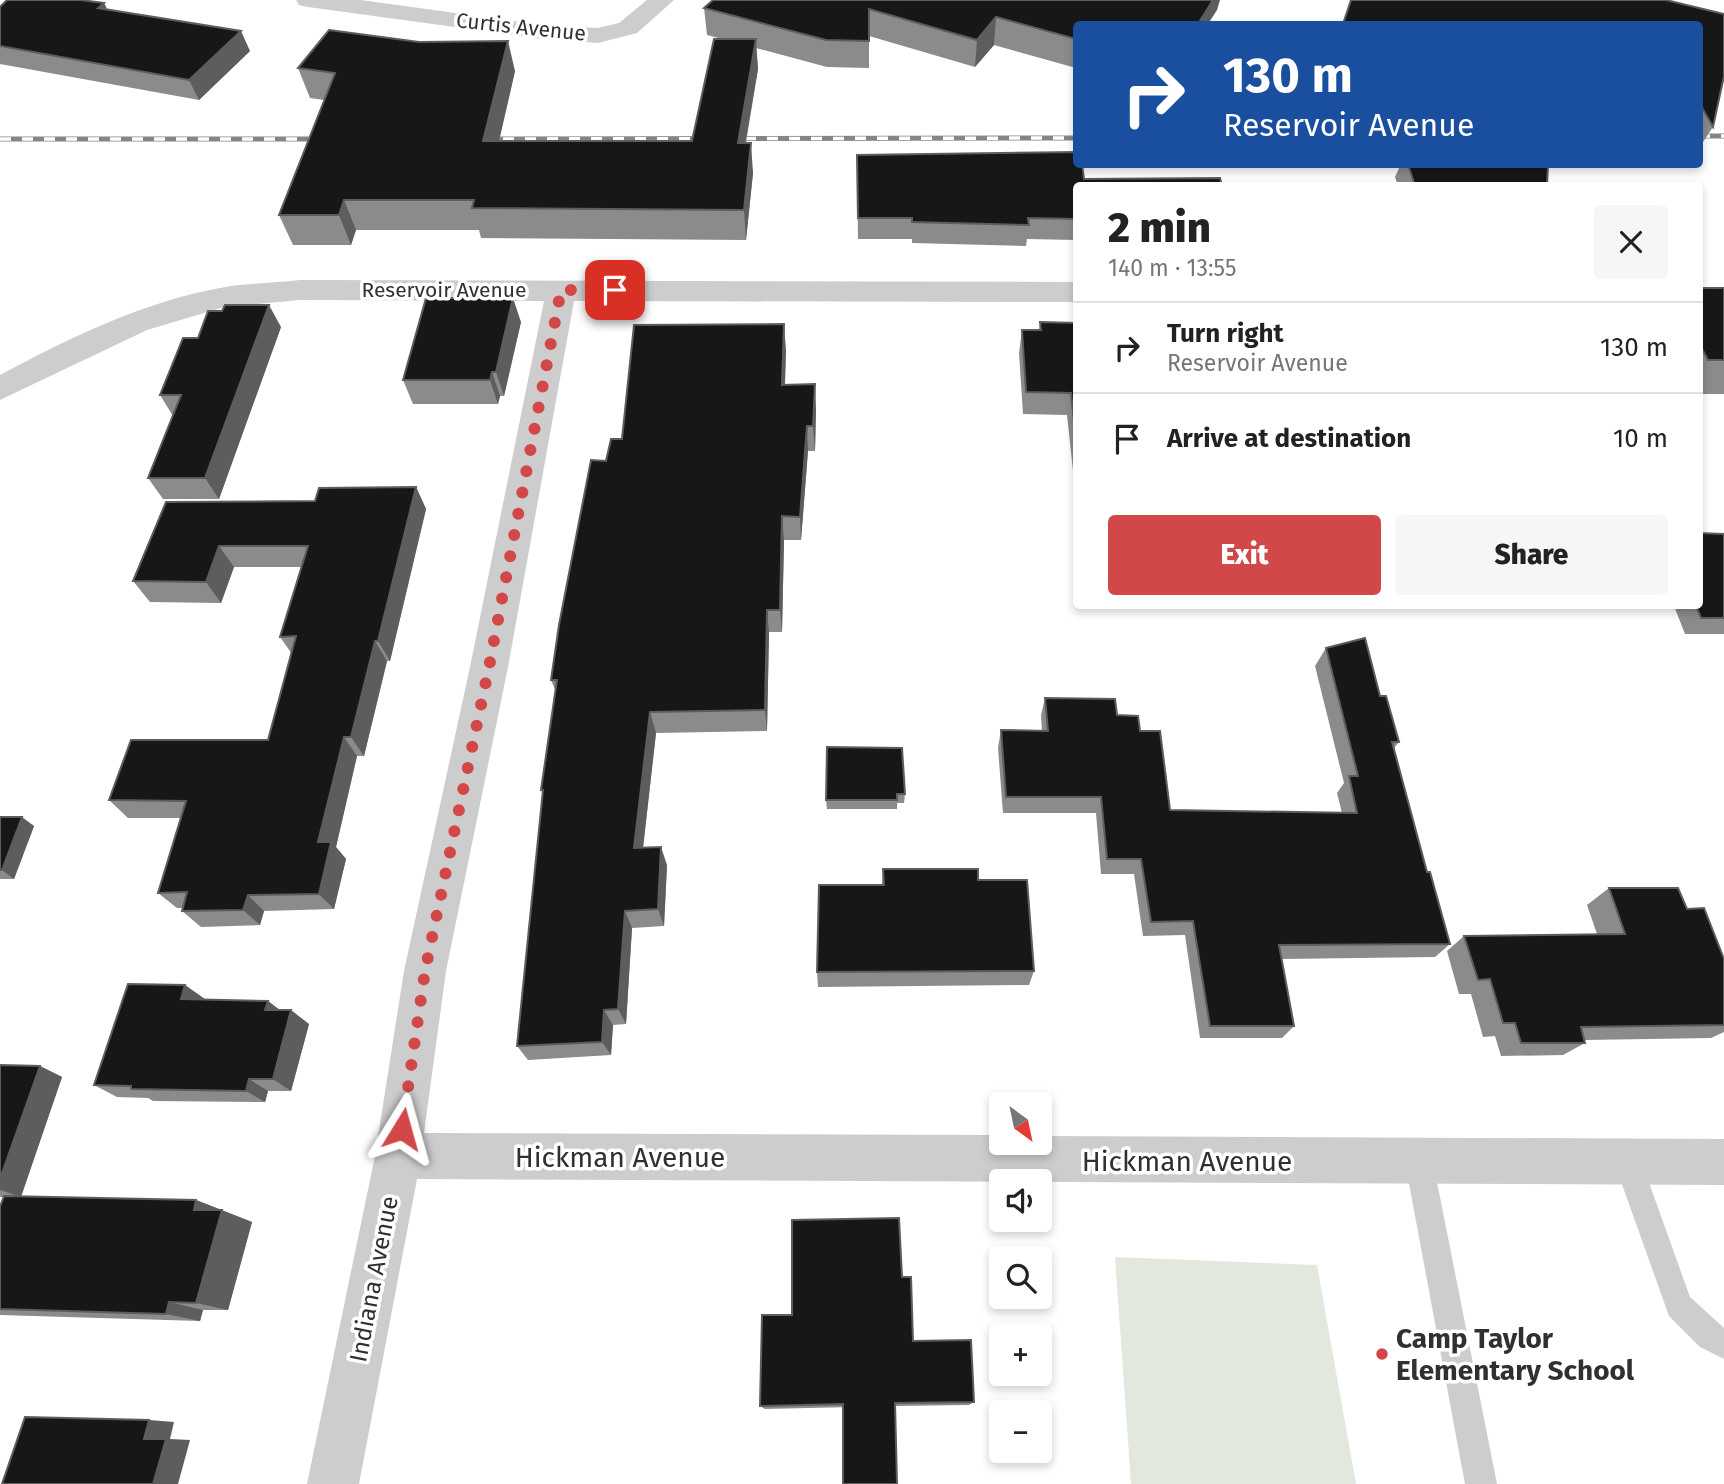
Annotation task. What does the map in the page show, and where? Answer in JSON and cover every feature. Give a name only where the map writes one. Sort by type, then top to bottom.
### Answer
[{"type":"street","name":"Curtis Avenue","points":[[308,0],[542,32],[608,35],[628,28],[662,0]]},
{"type":"street","name":"Reservoir Avenue","points":[[0,389],[107,333],[187,306],[226,297],[300,290],[1073,292]]},
{"type":"street","name":"Indiana Avenue","points":[[333,1484],[398,1156],[425,971],[489,667],[561,290]]},
{"type":"street","name":"Hickman Avenue","points":[[398,1156],[1419,1162],[1724,1161]]},
{"type":"lane","points":[[1419,1162],[1481,1484]]},
{"type":"lane","points":[[1628,1162],[1679,1306],[1710,1337],[1724,1344]]},
{"type":"shaded area","points":[[1115,1257],[1317,1265],[1356,1484],[1131,1484]]},
{"type":"building","points":[[7,0],[81,0],[104,3],[98,8],[241,31],[189,80],[0,46],[0,7]]},
{"type":"building","points":[[713,0],[1213,0],[1200,21],[1073,21],[1073,38],[996,17],[977,40],[869,9],[869,41],[826,40],[704,8]]},
{"type":"building","points":[[1351,0],[1666,0],[1724,14],[1724,76],[1713,127],[1703,109],[1703,21],[1344,21]]},
{"type":"building","points":[[329,30],[419,42],[508,41],[483,141],[692,141],[714,39],[756,39],[738,143],[751,143],[744,210],[472,208],[474,200],[344,200],[339,215],[279,215],[335,73],[298,68]]},
{"type":"building","points":[[1073,152],[1073,168],[1083,168],[1084,179],[1220,178],[1221,182],[1073,182],[1073,219],[1028,218],[1029,225],[912,222],[912,218],[858,218],[857,155]]},
{"type":"building","points":[[1409,168],[1548,168],[1547,182],[1414,182]]},
{"type":"building","points":[[1703,288],[1724,288],[1724,360],[1708,360],[1703,351]]},
{"type":"building","points":[[426,298],[513,298],[496,372],[492,372],[490,380],[403,380]]},
{"type":"building","points":[[225,305],[269,305],[205,478],[148,478],[181,395],[160,395],[183,338],[198,338],[208,311],[222,311]]},
{"type":"building","points":[[1040,322],[1073,323],[1073,412],[1071,393],[1026,392],[1022,330],[1041,330]]},
{"type":"building","points":[[784,324],[782,385],[815,384],[813,426],[807,426],[800,517],[782,516],[780,610],[767,610],[765,710],[650,712],[634,848],[661,847],[658,909],[625,911],[618,1009],[604,1010],[602,1042],[517,1046],[541,790],[557,680],[551,680],[559,625],[591,460],[606,461],[611,439],[622,439],[634,325]]},
{"type":"building","points":[[416,487],[378,641],[375,641],[351,737],[344,737],[318,842],[331,842],[319,894],[248,895],[243,910],[182,911],[187,892],[158,893],[186,801],[109,800],[131,740],[268,740],[296,636],[280,637],[308,546],[219,546],[206,582],[133,581],[166,502],[315,501],[319,488]]},
{"type":"building","points":[[1703,533],[1724,534],[1724,618],[1701,618],[1697,609],[1703,609]]},
{"type":"building","points":[[1365,638],[1380,696],[1386,696],[1399,742],[1392,742],[1427,872],[1430,872],[1450,944],[1279,945],[1294,1026],[1210,1026],[1193,921],[1151,922],[1141,859],[1107,859],[1101,797],[1006,797],[1001,730],[1048,731],[1045,698],[1115,699],[1117,715],[1138,716],[1140,731],[1160,731],[1170,810],[1357,813],[1349,776],[1358,776],[1326,648]]},
{"type":"building","points":[[827,747],[902,748],[905,794],[897,794],[897,800],[826,800]]},
{"type":"building","points":[[0,817],[22,817],[2,870],[0,870]]},
{"type":"building","points":[[883,869],[978,869],[978,880],[1027,880],[1034,971],[817,972],[819,885],[884,885]]},
{"type":"building","points":[[1609,888],[1678,888],[1687,909],[1704,908],[1724,959],[1724,1025],[1581,1027],[1585,1043],[1521,1043],[1515,1023],[1503,1023],[1490,979],[1478,980],[1464,936],[1625,934]]},
{"type":"building","points":[[128,984],[185,985],[181,999],[268,1001],[265,1010],[291,1010],[273,1079],[249,1079],[246,1091],[131,1089],[131,1086],[94,1085]]},
{"type":"building","points":[[0,1065],[40,1066],[0,1179]]},
{"type":"building","points":[[4,1196],[196,1200],[194,1210],[222,1210],[196,1303],[169,1302],[166,1314],[0,1309],[0,1207]]},
{"type":"building","points":[[899,1218],[902,1277],[911,1277],[913,1341],[971,1340],[974,1402],[895,1403],[897,1484],[843,1484],[843,1404],[760,1406],[762,1315],[792,1315],[792,1220]]},
{"type":"building","points":[[25,1417],[149,1420],[144,1439],[166,1439],[153,1484],[2,1484]]},
{"type":"railway","points":[[1703,136],[1724,136]]},
{"type":"railway","points":[[481,139],[1073,138]]},
{"type":"railway","points":[[0,139],[327,139]]},
{"type":"place","name":"Camp Taylor Elementary School","points":[[1382,1354]]},
{"type":"route","points":[[402,1129],[425,971],[489,667],[561,290],[615,290]]}]
